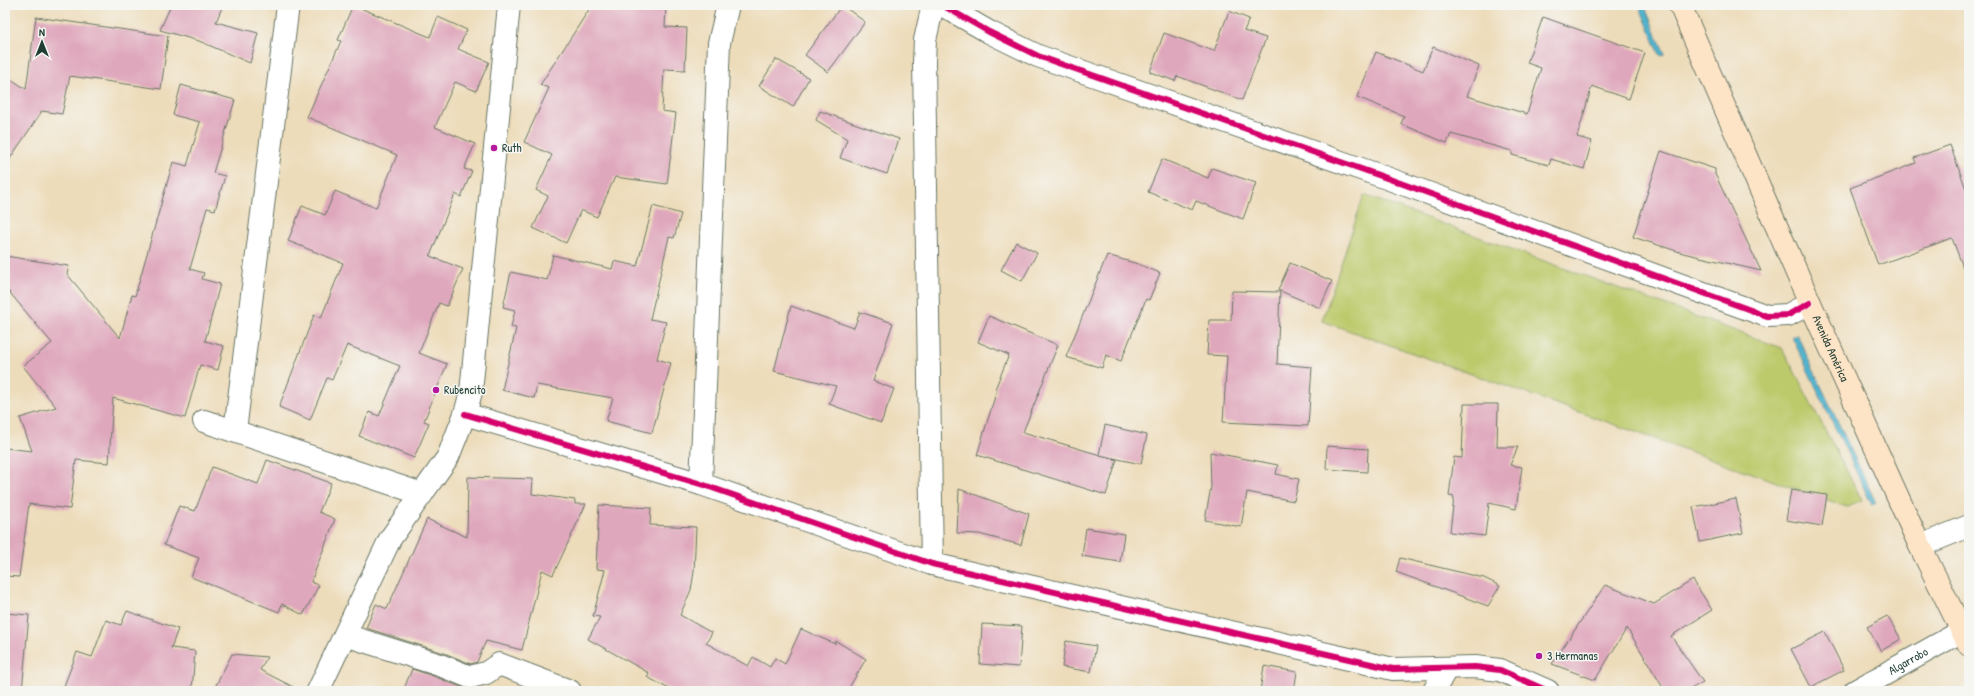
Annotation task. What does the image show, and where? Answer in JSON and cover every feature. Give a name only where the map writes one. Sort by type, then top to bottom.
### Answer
[{"type":"main road","name":"Avenida América","points":[[1680,5],[1810,303],[1920,546],[1966,638]]},
{"type":"street","points":[[235,432],[288,5]]},
{"type":"street","points":[[318,691],[390,539],[448,457],[465,414],[471,392],[509,5]]},
{"type":"street","points":[[700,484],[719,43],[728,5]]},
{"type":"street","points":[[932,564],[924,62],[925,40],[933,5]]},
{"type":"street","points":[[942,5],[989,32],[1044,59],[1382,176],[1767,316],[1788,315],[1810,303]]},
{"type":"street","points":[[465,414],[700,484],[932,564],[1393,669],[1446,669],[1475,667],[1500,670],[1548,691]]},
{"type":"street","points":[[204,421],[422,494]]},
{"type":"street","points":[[1920,546],[1969,526]]},
{"type":"street","points":[[345,635],[440,665],[470,677],[486,672],[499,664],[570,691]]},
{"type":"street","name":"Algarrobo","points":[[1855,691],[1966,638]]},
{"type":"street","points":[[1434,691],[1446,669]]},
{"type":"green space","points":[[1364,195],[1782,348],[1862,500],[1847,507],[1322,321]]},
{"type":"water","points":[[1639,5],[1644,5],[1665,54],[1660,55]]},
{"type":"water","points":[[1797,335],[1876,503],[1872,505],[1792,337]]},
{"type":"building","points":[[171,5],[223,5],[216,22],[258,33],[250,63],[199,41],[160,30]]},
{"type":"building","points":[[353,5],[430,37],[438,17],[467,30],[458,49],[489,62],[476,91],[455,82],[435,127],[475,144],[464,169],[472,171],[461,197],[455,194],[430,256],[463,269],[447,306],[439,303],[419,353],[447,364],[424,421],[429,423],[414,458],[359,436],[369,412],[379,416],[400,366],[347,345],[332,380],[327,378],[310,420],[279,407],[314,315],[321,318],[343,263],[288,241],[302,206],[325,215],[335,191],[376,208],[397,155],[307,117],[341,41],[338,40]]},
{"type":"building","points":[[592,5],[666,5],[665,27],[687,28],[685,70],[664,69],[662,111],[676,113],[667,184],[615,177],[597,217],[581,210],[566,243],[533,228],[548,196],[536,190],[552,155],[524,142],[549,88],[540,85]]},
{"type":"building","points":[[842,5],[865,22],[828,72],[805,55]]},
{"type":"building","points":[[1229,11],[1249,19],[1244,31],[1266,38],[1242,100],[1177,76],[1175,81],[1150,72],[1164,33],[1214,51]]},
{"type":"building","points":[[36,17],[168,36],[161,89],[70,76],[62,114],[42,111],[5,166],[5,75],[26,89]]},
{"type":"building","points":[[1543,17],[1645,53],[1629,99],[1592,86],[1577,137],[1592,141],[1584,169],[1551,159],[1549,165],[1537,162],[1512,155],[1512,151],[1451,134],[1447,143],[1401,124],[1404,116],[1357,97],[1376,52],[1423,71],[1433,47],[1479,66],[1467,96],[1527,114],[1541,68],[1527,63]]},
{"type":"building","points":[[776,59],[809,78],[793,107],[759,86]]},
{"type":"building","points":[[181,85],[235,100],[213,173],[225,176],[215,210],[207,208],[190,269],[204,273],[202,279],[220,284],[205,341],[224,346],[218,370],[200,365],[185,418],[113,398],[109,463],[76,460],[70,509],[29,504],[19,577],[5,576],[5,448],[32,451],[20,418],[56,407],[23,366],[52,343],[5,287],[5,256],[69,266],[67,274],[120,338],[132,295],[135,296],[173,162],[187,166],[200,122],[173,115]]},
{"type":"building","points":[[820,111],[899,139],[887,174],[840,158],[847,139],[816,120]]},
{"type":"building","points":[[1950,145],[1969,197],[1969,278],[1967,278],[1952,238],[1878,265],[1850,188],[1916,163],[1914,158]]},
{"type":"building","points":[[1661,151],[1715,169],[1715,174],[1761,271],[1683,253],[1633,237]]},
{"type":"building","points":[[1162,159],[1208,178],[1212,168],[1256,183],[1243,219],[1196,201],[1192,210],[1148,192]]},
{"type":"building","points":[[653,206],[681,214],[674,238],[669,237],[650,319],[666,322],[657,359],[671,363],[652,433],[606,421],[613,398],[537,385],[534,398],[502,390],[516,328],[511,327],[515,310],[503,307],[511,272],[547,280],[553,255],[612,269],[614,261],[637,266]]},
{"type":"building","points":[[1016,242],[1037,253],[1022,281],[1001,270]]},
{"type":"building","points":[[1107,255],[1138,264],[1160,273],[1149,300],[1146,299],[1121,361],[1106,355],[1102,368],[1066,357]]},
{"type":"building","points":[[1290,263],[1332,281],[1320,308],[1278,290]]},
{"type":"building","points":[[1232,291],[1280,292],[1277,364],[1312,367],[1308,426],[1223,422],[1227,356],[1207,355],[1209,320],[1231,320]]},
{"type":"building","points":[[791,306],[854,328],[860,312],[893,323],[873,381],[894,389],[881,423],[829,404],[836,386],[774,371]]},
{"type":"building","points":[[989,316],[1058,345],[1023,432],[1117,460],[1106,495],[977,455],[997,390],[995,389],[1009,355],[978,342]]},
{"type":"building","points":[[1464,404],[1498,404],[1497,447],[1518,447],[1510,465],[1522,467],[1516,509],[1489,503],[1485,536],[1450,532],[1454,497],[1449,496],[1454,457],[1462,458]]},
{"type":"building","points":[[1105,425],[1147,435],[1141,464],[1099,455]]},
{"type":"building","points":[[1327,446],[1368,449],[1367,472],[1326,469]]},
{"type":"building","points":[[1210,452],[1278,465],[1276,474],[1299,479],[1294,501],[1247,492],[1241,527],[1205,520],[1211,487]]},
{"type":"building","points":[[267,460],[331,483],[319,512],[335,519],[311,582],[319,585],[303,615],[282,604],[279,612],[191,577],[199,558],[164,545],[179,506],[195,511],[212,467],[258,484]]},
{"type":"building","points":[[468,477],[533,479],[532,494],[575,500],[575,504],[586,504],[553,575],[542,570],[522,650],[486,641],[477,662],[471,664],[444,653],[366,628],[376,604],[387,609],[427,519],[467,537]]},
{"type":"building","points":[[959,489],[1029,514],[1021,545],[979,534],[957,533]]},
{"type":"building","points":[[1791,490],[1827,495],[1822,526],[1786,520]]},
{"type":"building","points":[[1736,499],[1743,533],[1700,542],[1693,507]]},
{"type":"building","points":[[599,505],[651,508],[650,525],[696,527],[694,572],[691,590],[680,615],[712,633],[706,643],[748,666],[753,657],[770,667],[775,658],[785,664],[801,629],[835,644],[836,641],[866,659],[847,691],[673,691],[647,677],[649,673],[588,639],[600,617],[593,616],[605,570],[596,569]]},
{"type":"building","points":[[1086,528],[1124,534],[1120,562],[1082,556]]},
{"type":"building","points":[[1400,558],[1484,578],[1500,586],[1488,606],[1396,572]]},
{"type":"building","points":[[1693,580],[1712,610],[1671,636],[1703,682],[1687,691],[1665,691],[1627,628],[1595,680],[1552,664],[1605,585],[1654,604]]},
{"type":"building","points":[[127,611],[178,629],[171,648],[195,651],[192,691],[77,691],[64,686],[77,652],[92,657],[106,620],[121,625]]},
{"type":"building","points":[[5,613],[29,615],[22,691],[5,691]]},
{"type":"building","points":[[1887,616],[1901,639],[1881,651],[1867,627]]},
{"type":"building","points":[[982,624],[1022,626],[1019,667],[980,664]]},
{"type":"building","points":[[1825,632],[1844,670],[1811,687],[1791,649]]},
{"type":"building","points":[[1066,641],[1096,646],[1091,672],[1062,667]]},
{"type":"building","points":[[232,654],[267,657],[260,670],[301,691],[213,691]]},
{"type":"building","points":[[1264,666],[1297,672],[1294,691],[1260,691]]},
{"type":"building","points":[[412,669],[466,689],[465,691],[403,691]]},
{"type":"cycle path","points":[[942,5],[989,32],[1038,56],[1381,176],[1767,316],[1788,315],[1810,303]]},
{"type":"cycle path","points":[[465,414],[701,484],[932,564],[1393,669],[1475,667],[1500,670],[1548,691]]},
{"type":"place","name":"Ruth","points":[[494,148]]},
{"type":"place","name":"Rubencito","points":[[436,390]]},
{"type":"place","name":"3 Hermanas","points":[[1539,656]]}]
